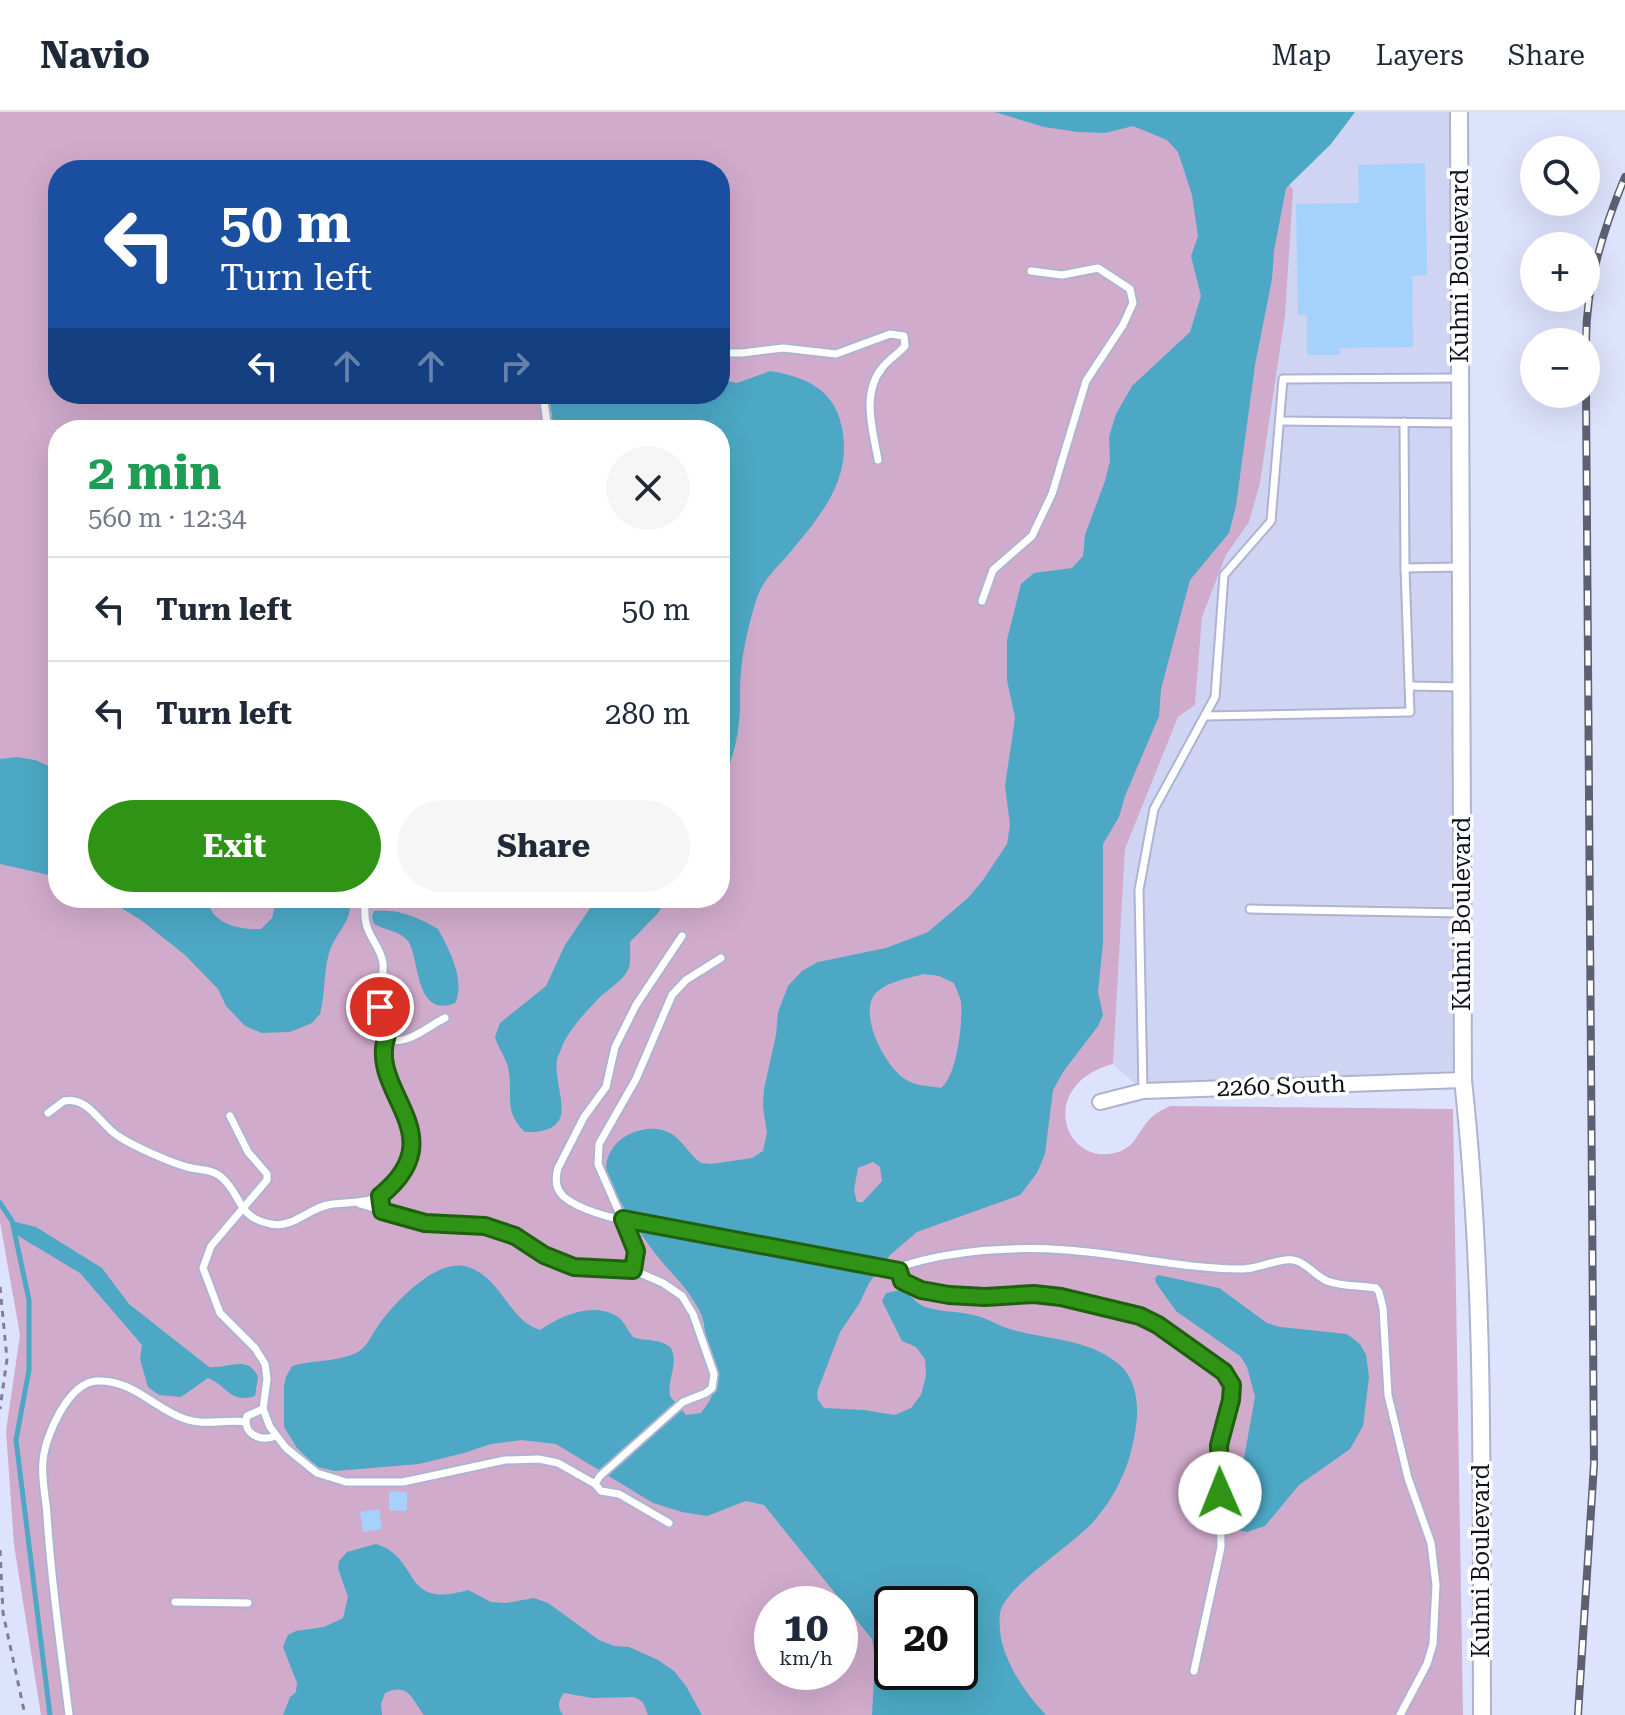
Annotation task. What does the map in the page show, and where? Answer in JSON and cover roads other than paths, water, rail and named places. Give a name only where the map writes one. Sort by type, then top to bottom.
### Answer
[{"type":"street","name":"Kuhni Boulevard","points":[[1459,112],[1463,1080],[1469,1137],[1480,1365],[1482,1715]]},
{"type":"street","name":"2260 South","points":[[1100,1102],[1143,1091],[1463,1080]]},
{"type":"lane","points":[[982,601],[993,570],[1032,536],[1052,494],[1086,381],[1123,325],[1133,303],[1130,289],[1098,268],[1062,275],[1031,271]]},
{"type":"lane","points":[[730,353],[783,348],[836,354],[890,334],[904,336],[905,346],[881,370],[872,387],[870,407],[878,460]]},
{"type":"lane","points":[[1143,1091],[1139,890],[1154,809],[1215,697],[1224,575],[1271,521],[1283,379],[1460,378]]},
{"type":"lane","points":[[1280,421],[1460,423]]},
{"type":"lane","points":[[1206,716],[1410,712],[1404,422]]},
{"type":"lane","points":[[1405,568],[1461,567]]},
{"type":"lane","points":[[1409,686],[1461,687]]},
{"type":"lane","points":[[365,908],[366,922],[382,958],[380,1021],[387,1035],[395,1040],[408,1039],[445,1018]]},
{"type":"lane","points":[[1250,909],[1462,913]]},
{"type":"lane","points":[[682,936],[636,1005],[615,1047],[606,1087],[584,1117],[555,1176],[558,1190],[564,1197],[606,1215],[627,1220],[899,1271]]},
{"type":"lane","points":[[633,1270],[636,1251],[627,1220],[598,1164],[599,1144],[636,1079],[672,995],[686,980],[721,958]]},
{"type":"lane","points":[[48,1113],[64,1101],[83,1103],[120,1138],[190,1168],[221,1176],[243,1210],[255,1219],[282,1225],[319,1207],[360,1204],[380,1196],[398,1180],[406,1167],[412,1142],[407,1115],[386,1066],[383,1051],[387,1035]]},
{"type":"lane","points":[[230,1116],[248,1152],[267,1174],[267,1180],[211,1246],[203,1268],[220,1313],[255,1348],[265,1364],[267,1379],[263,1409],[276,1436],[286,1448],[317,1473],[346,1482],[403,1482],[489,1462],[539,1459],[558,1463],[595,1484],[601,1491],[619,1494],[669,1523]]},
{"type":"lane","points":[[380,1196],[382,1211]]},
{"type":"lane","points":[[360,1204],[425,1223],[485,1226],[515,1236],[544,1255],[574,1267],[633,1270],[682,1296],[693,1314],[714,1374],[713,1383],[706,1393],[683,1402],[600,1476],[595,1484]]},
{"type":"lane","points":[[1194,1671],[1221,1547],[1219,1445],[1233,1392],[1224,1372],[1158,1325],[1140,1316],[1061,1297],[1034,1294],[975,1297],[921,1290],[902,1281],[899,1271],[902,1266],[931,1258],[1031,1248],[1068,1250],[1161,1264],[1246,1269],[1296,1261],[1331,1282],[1376,1288],[1383,1308],[1388,1395],[1408,1478],[1431,1543],[1436,1585],[1433,1644],[1427,1664],[1400,1715]]},
{"type":"lane","points":[[69,1715],[49,1561],[42,1468],[44,1451],[53,1428],[71,1395],[85,1383],[104,1381],[140,1393],[174,1415],[193,1422],[246,1422]]},
{"type":"lane","points":[[263,1409],[251,1412],[246,1422],[248,1432],[259,1438],[276,1436]]},
{"type":"lane","points":[[175,1602],[248,1603]]},
{"type":"water","points":[[995,112],[1355,112],[1331,144],[1286,188],[1255,365],[1236,506],[1229,533],[1190,580],[1161,689],[1159,716],[1119,817],[1103,844],[1103,943],[1098,992],[1103,1015],[1053,1090],[1045,1154],[1037,1173],[1020,1195],[917,1232],[890,1255],[840,1332],[817,1392],[824,1408],[895,1415],[911,1408],[921,1395],[926,1376],[925,1359],[916,1347],[902,1341],[882,1301],[886,1293],[901,1290],[925,1307],[977,1316],[1021,1332],[1077,1343],[1116,1362],[1130,1379],[1137,1401],[1130,1456],[1114,1493],[1098,1516],[1028,1577],[1005,1602],[1000,1613],[1001,1640],[1009,1663],[1025,1690],[1046,1715],[872,1715],[874,1677],[874,1690],[978,1690],[978,1586],[874,1586],[874,1652],[872,1639],[858,1622],[858,1586],[829,1586],[764,1505],[746,1501],[707,1516],[682,1512],[653,1503],[556,1444],[521,1440],[491,1444],[419,1464],[335,1471],[317,1467],[297,1448],[284,1427],[284,1386],[292,1366],[342,1358],[358,1352],[407,1293],[431,1274],[456,1266],[480,1272],[520,1317],[540,1330],[567,1316],[588,1310],[608,1312],[618,1317],[633,1337],[658,1341],[671,1348],[674,1360],[670,1396],[686,1415],[701,1413],[708,1404],[716,1380],[702,1316],[621,1203],[607,1173],[609,1155],[621,1139],[644,1129],[669,1132],[701,1163],[752,1158],[763,1151],[767,1133],[764,1089],[778,1012],[788,986],[802,971],[818,962],[886,948],[928,932],[968,898],[1007,844],[1010,825],[1005,786],[1015,718],[1007,680],[1007,640],[1021,584],[1034,573],[1072,568],[1083,556],[1085,535],[1110,461],[1109,437],[1116,414],[1132,386],[1190,332],[1201,296],[1191,256],[1198,236],[1192,195],[1178,152],[1167,140],[1133,126],[1105,133],[1044,127]],"holes":[[[924,974],[954,983],[961,1002],[955,1061],[947,1082],[941,1088],[913,1083],[897,1073],[876,1038],[870,1012],[871,1001],[882,988]],[[873,1162],[880,1167],[882,1181],[863,1202],[857,1202],[854,1190],[858,1168]]]},
{"type":"water","points":[[770,371],[813,385],[830,399],[836,409],[844,441],[843,460],[832,494],[758,595],[743,655],[740,716],[730,764],[730,420],[553,420],[550,404],[730,404],[730,381],[737,383]]},
{"type":"water","points":[[17,757],[48,766],[48,875],[0,864],[0,759]]},
{"type":"water","points":[[121,908],[211,908],[227,924],[261,929],[272,918],[274,908],[350,908],[329,953],[320,1014],[312,1023],[290,1032],[262,1033],[245,1026],[226,1006],[218,989],[185,955]]},
{"type":"water","points":[[590,908],[661,908],[630,942],[627,972],[585,1013],[564,1042],[557,1059],[562,1108],[560,1118],[555,1125],[543,1130],[525,1132],[513,1116],[508,1067],[495,1037],[500,1023],[546,986],[565,945]]},
{"type":"water","points":[[374,911],[408,915],[438,929],[457,975],[459,985],[455,1003],[442,1006],[432,1003],[421,985],[408,941],[374,924]]},
{"type":"water","points":[[12,1221],[36,1227],[102,1268],[129,1304],[209,1367],[249,1366],[258,1377],[255,1396],[234,1396],[208,1378],[181,1397],[159,1395],[148,1387],[140,1359],[142,1345],[80,1273],[15,1234]]},
{"type":"water","points":[[1158,1275],[1219,1288],[1267,1323],[1347,1334],[1360,1344],[1366,1355],[1369,1377],[1363,1426],[1350,1449],[1299,1485],[1265,1526],[1247,1532],[1239,1530],[1234,1514],[1255,1397],[1247,1367],[1240,1356],[1176,1311],[1156,1283]]},
{"type":"water","points":[[376,1544],[390,1551],[421,1588],[431,1593],[468,1590],[491,1602],[506,1603],[534,1598],[548,1603],[599,1640],[614,1646],[629,1647],[658,1660],[674,1671],[686,1686],[702,1715],[648,1715],[643,1702],[634,1697],[592,1698],[564,1693],[559,1704],[563,1715],[424,1715],[409,1694],[393,1690],[385,1693],[381,1704],[382,1715],[283,1715],[290,1697],[296,1692],[297,1683],[283,1647],[288,1635],[324,1627],[343,1618],[348,1597],[338,1568],[339,1561],[347,1552]]},
{"type":"waterway","points":[[0,1203],[12,1221],[29,1300],[29,1370],[16,1440],[50,1715]]},
{"type":"railway","points":[[1587,328],[1597,258],[1625,177]]},
{"type":"railway","points":[[1578,1715],[1594,1464],[1586,408]]}]
